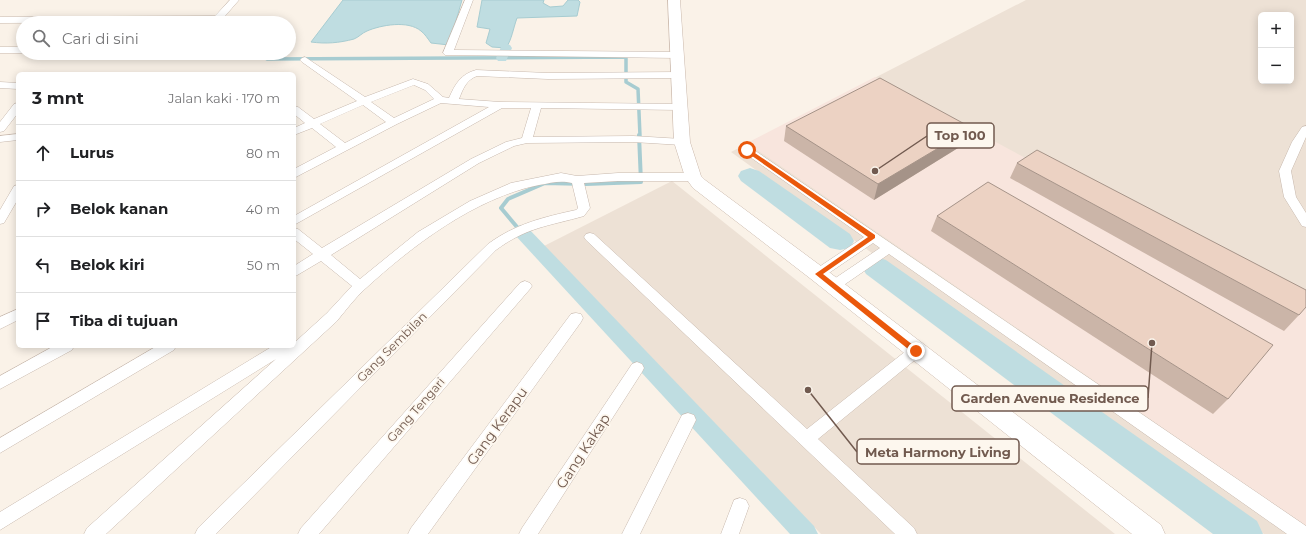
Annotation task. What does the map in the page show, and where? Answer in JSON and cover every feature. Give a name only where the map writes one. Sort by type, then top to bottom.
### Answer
[{"type":"main road","points":[[674,0],[682,142],[693,177],[708,192],[825,280],[1152,534]]},
{"type":"street","points":[[221,16],[235,0]]},
{"type":"street","points":[[469,0],[448,53],[678,55]]},
{"type":"street","points":[[0,20],[16,20]]},
{"type":"street","points":[[0,50],[16,50]]},
{"type":"street","points":[[305,60],[393,122]]},
{"type":"street","points":[[452,102],[462,80],[470,74],[476,73],[548,76],[679,75]]},
{"type":"street","points":[[296,131],[364,101],[413,82],[418,83],[434,92],[440,100]]},
{"type":"street","points":[[0,85],[16,86]]},
{"type":"street","points":[[296,173],[393,122],[440,100],[500,105],[680,107]]},
{"type":"street","points":[[296,220],[500,105]]},
{"type":"street","points":[[527,140],[537,106]]},
{"type":"street","points":[[0,129],[16,109]]},
{"type":"street","points":[[296,111],[344,148]]},
{"type":"street","points":[[1306,129],[1297,142],[1285,171],[1290,197],[1306,223]]},
{"type":"street","points":[[0,139],[16,137]]},
{"type":"street","points":[[296,271],[475,161],[510,144],[527,140],[649,140],[682,142]]},
{"type":"street","points":[[747,150],[1302,534]]},
{"type":"street","points":[[93,534],[332,317],[360,286],[422,235],[444,220],[474,204],[515,186],[551,178],[561,177],[578,183],[634,177],[693,177]]},
{"type":"street","name":"Gang Sembilan","points":[[204,534],[492,247],[504,238],[527,225],[580,213],[584,208],[578,183]]},
{"type":"street","points":[[0,220],[16,192]]},
{"type":"street","points":[[296,234],[321,256],[360,286]]},
{"type":"street","points":[[590,237],[908,534]]},
{"type":"street","points":[[825,280],[873,237]]},
{"type":"street","points":[[825,280],[889,248]]},
{"type":"street","name":"Gang Tengari","points":[[307,534],[525,286]]},
{"type":"street","points":[[0,324],[16,315]]},
{"type":"street","points":[[296,339],[332,317]]},
{"type":"street","name":"Gang Kerapu","points":[[417,534],[576,318]]},
{"type":"street","points":[[0,383],[63,348]]},
{"type":"street","points":[[0,446],[166,348]]},
{"type":"street","points":[[0,522],[282,348]]},
{"type":"street","points":[[806,439],[916,351]]},
{"type":"street","name":"Gang Kakap","points":[[528,534],[637,368]]},
{"type":"street","points":[[631,534],[688,420]]},
{"type":"street","points":[[730,534],[740,506]]},
{"type":"shaded area","points":[[1026,0],[1306,0],[1306,534],[1264,534],[731,152]]},
{"type":"shaded area","points":[[875,77],[1306,309],[1306,526],[747,143]]},
{"type":"shaded area","points":[[672,181],[1115,534],[821,534],[544,246]]},
{"type":"water","points":[[343,0],[462,0],[449,45],[431,43],[421,31],[416,28],[402,25],[387,25],[373,29],[354,39],[327,43],[311,42]]},
{"type":"water","points":[[482,0],[544,0],[543,3],[550,7],[563,6],[568,0],[578,0],[580,2],[577,16],[517,18],[506,48],[492,47],[486,43],[490,29],[477,27]]},
{"type":"building","points":[[880,78],[972,128],[878,184],[786,126]]},
{"type":"building","points":[[1037,150],[1306,290],[1306,307],[1299,315],[1017,163]]},
{"type":"building","points":[[988,182],[1273,345],[1228,399],[937,216]]},
{"type":"waterway","points":[[502,58],[506,48]]},
{"type":"waterway","points":[[296,59],[626,57],[626,82],[638,89],[640,136]]},
{"type":"waterway","points":[[517,227],[501,208],[508,199],[545,183],[586,184],[641,182],[639,135]]},
{"type":"waterway","points":[[750,176],[840,241]]},
{"type":"waterway","points":[[521,231],[806,534]]},
{"type":"waterway","points":[[876,267],[1244,534]]},
{"type":"place","name":"Top 100","points":[[875,171]]},
{"type":"place","name":"Garden Avenue Residence","points":[[1152,343]]},
{"type":"place","name":"Meta Harmony Living","points":[[808,390]]},
{"type":"route","points":[[747,150],[873,237],[818,274],[916,351]]}]
